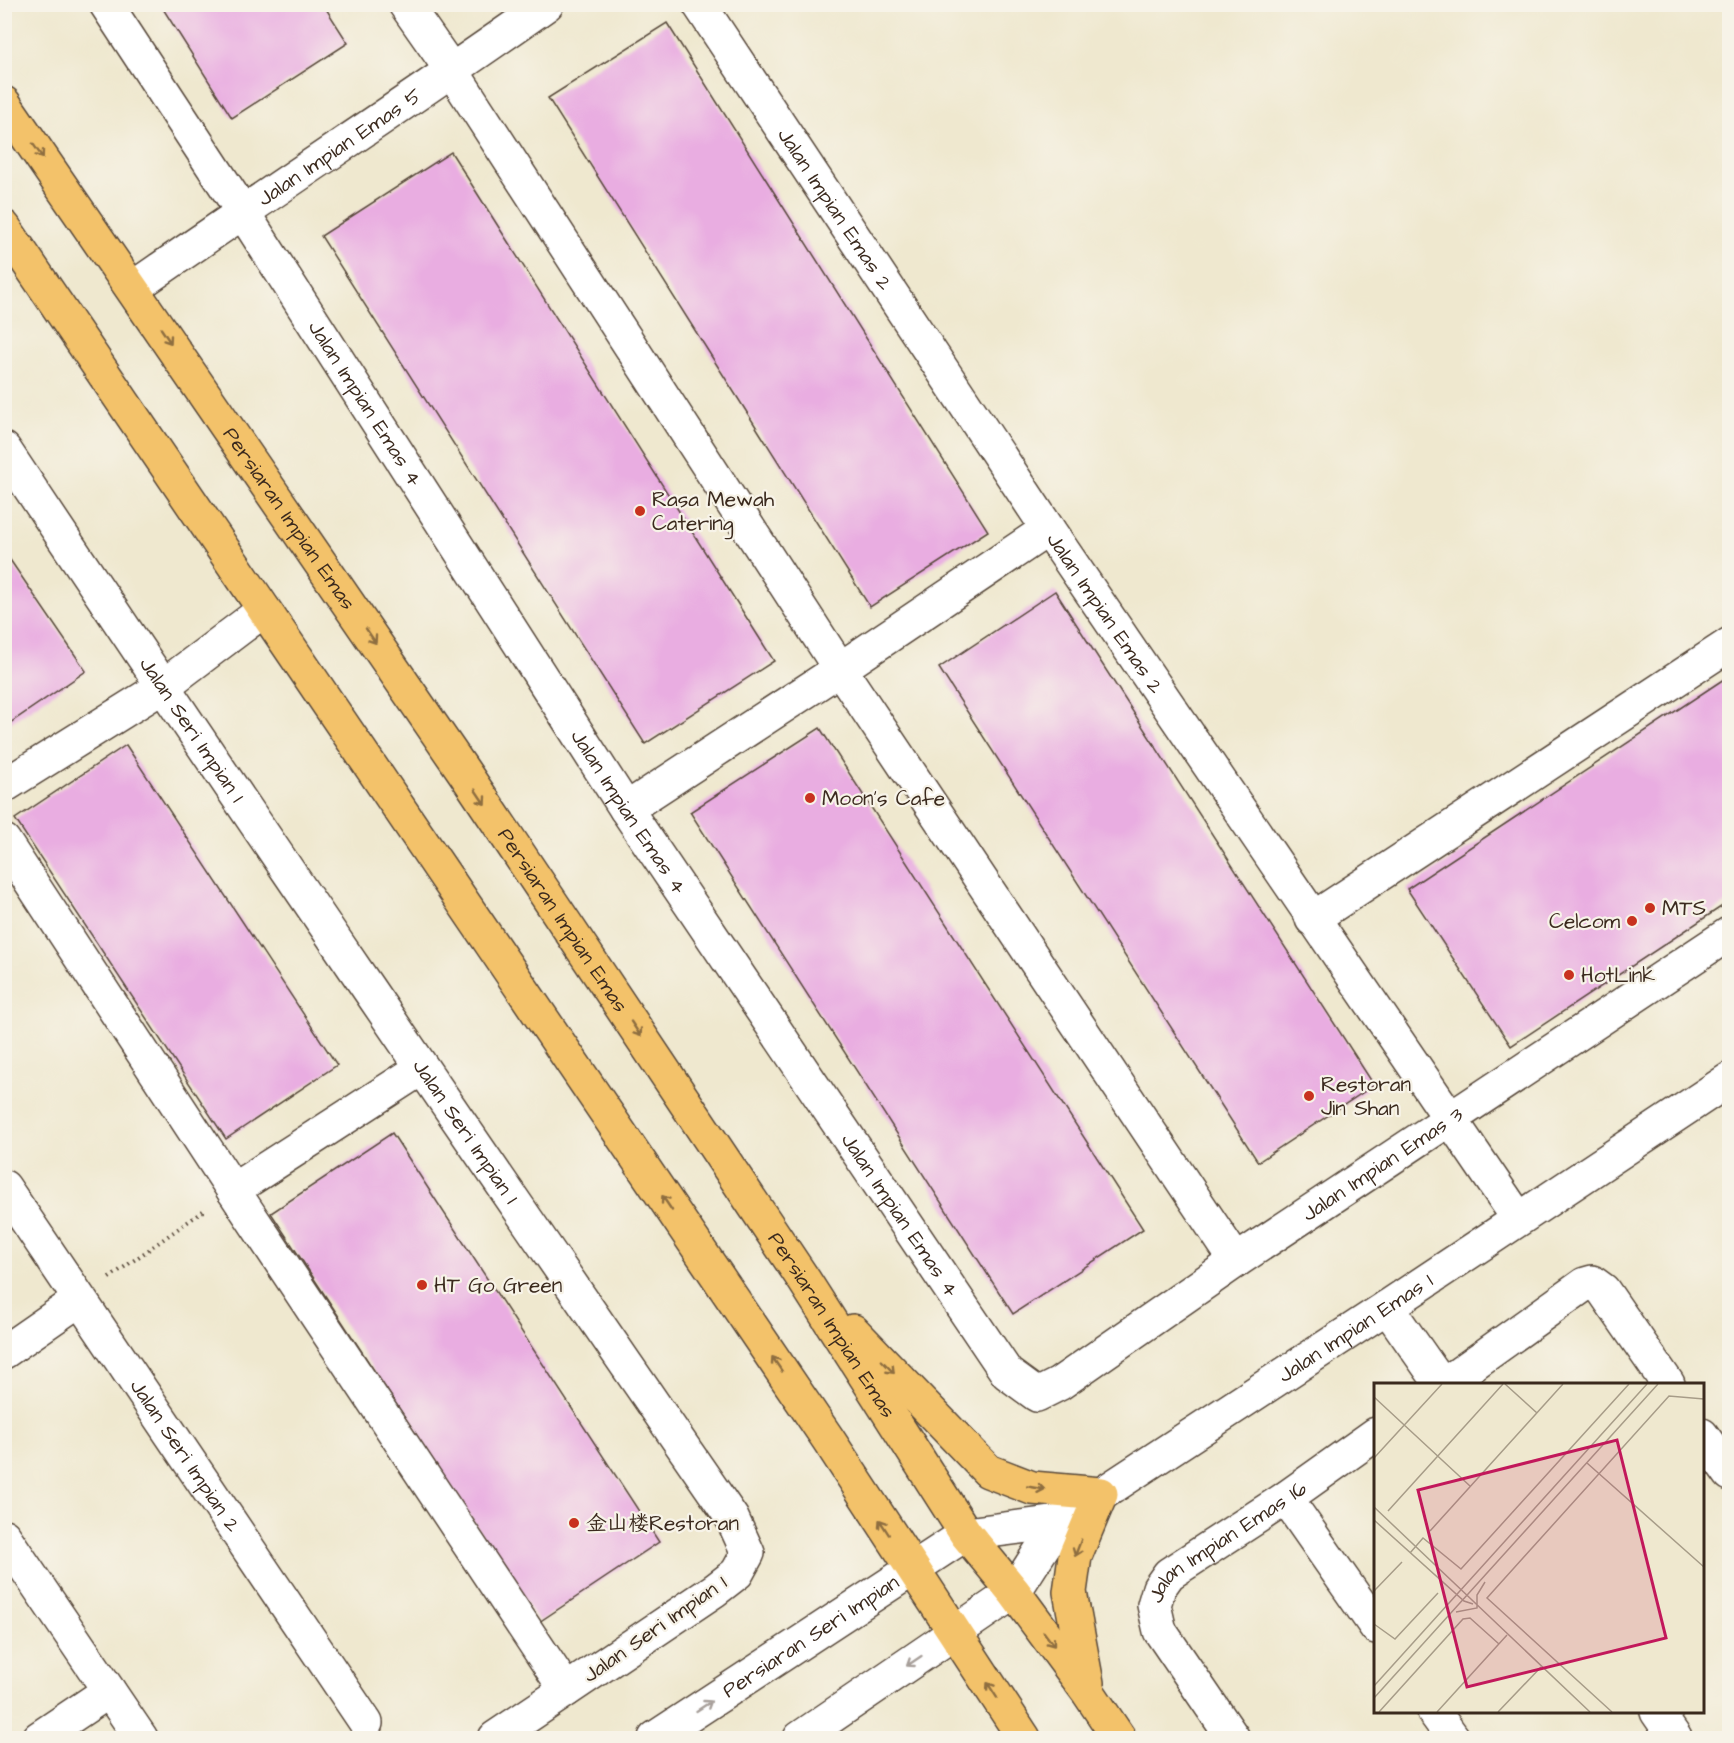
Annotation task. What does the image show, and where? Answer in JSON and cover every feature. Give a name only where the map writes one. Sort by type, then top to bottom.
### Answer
[{"type":"main road","name":"Persiaran Impian Emas","points":[[4,103],[470,782],[804,1280],[966,1534],[1014,1592],[1119,1738]]},
{"type":"main road","points":[[4,227],[828,1439],[1024,1738]]},
{"type":"main road","points":[[804,1280],[988,1471],[1032,1488],[1101,1494],[1075,1556],[1070,1592],[1088,1692]]},
{"type":"street","name":"Jalan Impian Emas 4","points":[[106,4],[242,211],[626,809],[1007,1373],[1037,1395]]},
{"type":"street","points":[[405,4],[452,71],[840,669],[1236,1261]]},
{"type":"street","name":"Jalan Impian Emas 5","points":[[133,288],[242,211],[452,71],[547,4]]},
{"type":"street","name":"Jalan Impian Emas 2","points":[[699,4],[1048,529],[1518,1218]]},
{"type":"street","name":"Jalan Seri Impian 1","points":[[4,448],[162,687],[732,1518],[748,1553],[737,1572],[715,1590],[495,1738]]},
{"type":"street","points":[[626,809],[1048,529]]},
{"type":"street","points":[[4,786],[162,687],[264,610]]},
{"type":"street","points":[[1312,919],[1730,644]]},
{"type":"street","points":[[4,841],[566,1690]]},
{"type":"street","name":"Jalan Impian Emas 3","points":[[1037,1395],[1059,1384],[1236,1261],[1730,933]]},
{"type":"street","points":[[233,1190],[422,1068]]},
{"type":"street","name":"Jalan Impian Emas 1","points":[[966,1534],[1059,1522],[1387,1307],[1518,1218],[1725,1092]]},
{"type":"street","name":"Jalan Seri Impian 2","points":[[4,1187],[366,1723]]},
{"type":"street","points":[[1444,1383],[1584,1284],[1592,1282],[1603,1290],[1667,1383]]},
{"type":"street","points":[[4,1352],[79,1300]]},
{"type":"street","points":[[1387,1307],[1442,1383]]},
{"type":"street","name":"Jalan Impian Emas 16","points":[[1233,1738],[1160,1631],[1154,1605],[1159,1588],[1169,1574],[1286,1498],[1374,1435]]},
{"type":"street","points":[[1704,1438],[1730,1474]]},
{"type":"street","points":[[1286,1498],[1374,1624]]},
{"type":"street","points":[[800,1738],[1014,1592],[1059,1522]]},
{"type":"street","name":"Persiaran Seri Impian","points":[[655,1738],[966,1534]]},
{"type":"street","points":[[4,1536],[141,1738]]},
{"type":"street","points":[[39,1738],[109,1691]]},
{"type":"street","points":[[1435,1713],[1453,1738]]},
{"type":"street","points":[[1658,1713],[1675,1738]]},
{"type":"path","points":[[79,1300],[233,1190]]},
{"type":"building","points":[[160,4],[323,4],[348,43],[232,118]]},
{"type":"building","points":[[667,23],[988,531],[870,607],[548,98]]},
{"type":"building","points":[[451,152],[774,661],[645,744],[321,236]]},
{"type":"building","points":[[4,551],[86,671],[4,727]]},
{"type":"building","points":[[1055,591],[1374,1085],[1258,1162],[939,668]]},
{"type":"building","points":[[1730,675],[1730,901],[1511,1046],[1407,889]]},
{"type":"building","points":[[820,728],[1143,1229],[1013,1314],[690,812]]},
{"type":"building","points":[[126,745],[337,1065],[226,1139],[15,819]]},
{"type":"building","points":[[392,1133],[659,1542],[539,1622],[271,1213]]},
{"type":"place","name":"Rasa Mewah Catering","points":[[640,511]]},
{"type":"place","name":"Moon's Cafe","points":[[810,798]]},
{"type":"place","name":"MTS","points":[[1650,908]]},
{"type":"place","name":"Celcom","points":[[1632,921]]},
{"type":"place","name":"HotLink","points":[[1569,975]]},
{"type":"place","name":"Restoran Jin Shan","points":[[1309,1096]]},
{"type":"place","name":"HT Go Green","points":[[422,1285]]},
{"type":"place","name":"金山楼Restoran","points":[[574,1523]]}]
